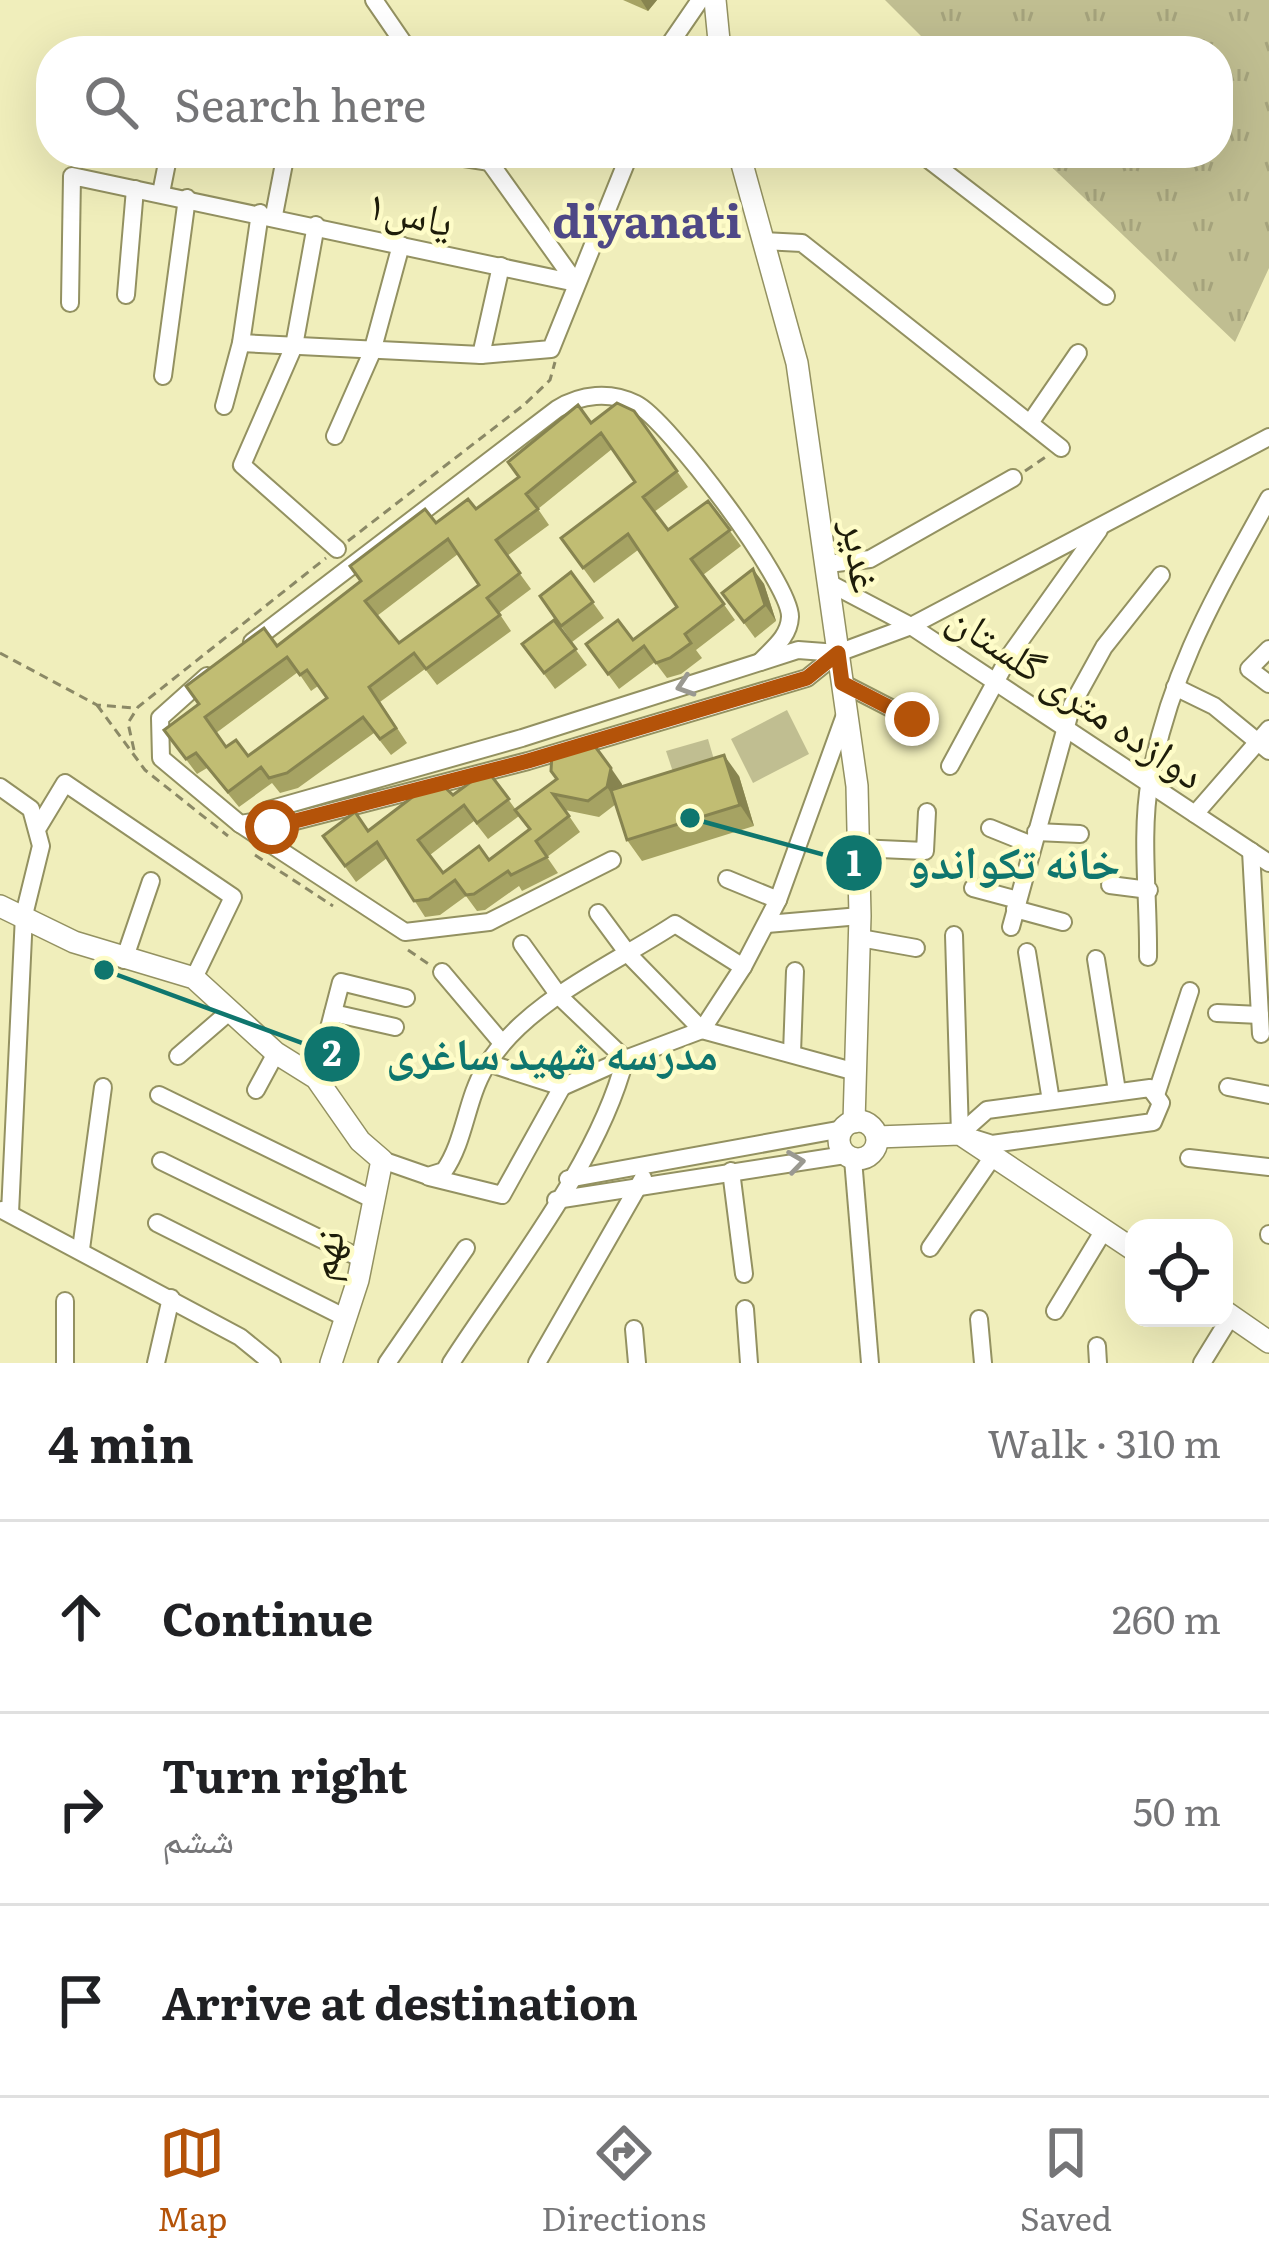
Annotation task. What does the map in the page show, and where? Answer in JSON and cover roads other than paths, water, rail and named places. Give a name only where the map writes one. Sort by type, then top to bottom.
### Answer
[{"type":"main road","points":[[715,0],[720,36]]},
{"type":"main road","name":"غدیر","points":[[743,168],[796,363],[857,786],[860,927],[856,1072],[849,1125]]},
{"type":"main road","points":[[0,906],[124,960],[194,978],[275,1053],[316,1078],[360,1141],[382,1160]]},
{"type":"main road","points":[[849,1125],[869,1125],[877,1137],[871,1155],[849,1157],[840,1147],[849,1125]]},
{"type":"main road","points":[[877,1137],[960,1134],[1125,1244]]},
{"type":"main road","name":"نهم","points":[[331,1363],[362,1259],[382,1160]]},
{"type":"main road","points":[[1233,1318],[1269,1342]]},
{"type":"street","points":[[374,0],[399,36]]},
{"type":"street","points":[[675,36],[700,0]]},
{"type":"street","points":[[161,193],[166,168]]},
{"type":"street","points":[[224,406],[281,168]]},
{"type":"street","points":[[494,168],[576,283]]},
{"type":"street","points":[[241,343],[481,355],[551,349],[624,168]]},
{"type":"street","points":[[940,168],[1106,296]]},
{"type":"street","name":"یاس۱","points":[[70,303],[72,176],[576,283]]},
{"type":"street","points":[[126,295],[135,189]]},
{"type":"street","points":[[163,376],[187,198]]},
{"type":"street","points":[[316,225],[294,346],[242,465],[337,549]]},
{"type":"street","points":[[763,241],[802,242],[1061,448]]},
{"type":"street","points":[[335,436],[372,352],[401,245]]},
{"type":"street","points":[[481,355],[501,266]]},
{"type":"street","points":[[1030,423],[1078,353]]},
{"type":"street","points":[[244,648],[495,453],[568,402],[596,395],[624,399],[652,416],[782,584],[790,620],[785,635],[760,662]]},
{"type":"street","points":[[830,574],[911,626],[1269,437]]},
{"type":"street","points":[[830,574],[870,560],[1013,478]]},
{"type":"street","points":[[1148,957],[1149,784],[1174,687],[1198,620],[1269,498]]},
{"type":"street","points":[[950,766],[994,680],[1103,524]]},
{"type":"street","points":[[1015,912],[1064,727],[1104,647],[1161,575]]},
{"type":"street","name":"دوازده متری گلستان","points":[[838,653],[911,626],[1269,863]]},
{"type":"street","points":[[1269,649],[1249,669],[1269,684]]},
{"type":"street","points":[[249,822],[268,810],[522,738],[798,650],[838,653]]},
{"type":"street","points":[[249,822],[272,827],[528,761],[807,678],[838,653]]},
{"type":"street","points":[[226,662],[166,709],[157,746],[170,770],[405,932],[489,922],[612,860]]},
{"type":"street","points":[[842,683],[912,719]]},
{"type":"street","points":[[1174,687],[1214,706],[1265,741],[1195,814]]},
{"type":"street","points":[[382,1160],[502,1195],[562,1087],[702,1030],[778,900],[846,714]]},
{"type":"street","points":[[522,738],[528,761]]},
{"type":"street","points":[[39,826],[65,783],[233,896],[194,978]]},
{"type":"street","points":[[0,787],[17,794],[39,826],[40,846],[24,915],[5,1211],[240,1336],[272,1363]]},
{"type":"street","points":[[858,848],[925,851],[927,812]]},
{"type":"street","points":[[990,828],[1034,839],[1080,834]]},
{"type":"street","points":[[1217,1013],[1260,1025],[1251,851]]},
{"type":"street","points":[[728,879],[778,900]]},
{"type":"street","points":[[124,960],[151,880]]},
{"type":"street","points":[[1110,885],[1149,890]]},
{"type":"street","points":[[973,888],[1015,912],[1063,922]]},
{"type":"street","points":[[598,913],[628,955],[702,1030],[856,1072]]},
{"type":"street","points":[[428,1176],[450,1163],[488,1064],[502,1043],[560,997],[675,924],[743,967]]},
{"type":"street","points":[[767,924],[860,927],[916,949]]},
{"type":"street","points":[[953,934],[960,1134]]},
{"type":"street","points":[[522,944],[560,997],[626,1059]]},
{"type":"street","points":[[1027,952],[1051,1101]]},
{"type":"street","points":[[1096,958],[1117,1091]]},
{"type":"street","points":[[792,1053],[795,971]]},
{"type":"street","points":[[442,972],[502,1043]]},
{"type":"street","points":[[316,1078],[341,982],[406,998]]},
{"type":"street","points":[[960,1134],[992,1144],[1153,1122],[1160,1113],[1157,1093],[1190,991]]},
{"type":"street","points":[[178,1056],[229,1012]]},
{"type":"street","points":[[333,1012],[395,1027]]},
{"type":"street","points":[[256,1090],[275,1053]]},
{"type":"street","points":[[451,1363],[556,1200],[617,1092],[626,1059]]},
{"type":"street","points":[[488,1064],[562,1087]]},
{"type":"street","points":[[81,1250],[103,1087]]},
{"type":"street","points":[[960,1134],[987,1110],[1117,1091],[1150,1088],[1157,1093]]},
{"type":"street","points":[[1228,1088],[1269,1095]]},
{"type":"street","points":[[159,1095],[374,1200]]},
{"type":"street","points":[[556,1200],[849,1125]]},
{"type":"street","points":[[930,1248],[994,1155]]},
{"type":"street","points":[[568,1179],[731,1171],[849,1157],[870,1363]]},
{"type":"street","points":[[1189,1158],[1269,1167]]},
{"type":"street","points":[[161,1161],[362,1259]]},
{"type":"street","points":[[731,1171],[743,1274]]},
{"type":"street","points":[[537,1363],[643,1175]]},
{"type":"street","points":[[157,1223],[346,1318]]},
{"type":"street","points":[[1055,1310],[1104,1230]]},
{"type":"street","points":[[387,1363],[466,1248]]},
{"type":"street","points":[[156,1363],[171,1298]]},
{"type":"street","points":[[64,1363],[65,1301]]},
{"type":"street","points":[[746,1309],[749,1363]]},
{"type":"street","points":[[980,1319],[983,1363]]},
{"type":"street","points":[[1202,1363],[1220,1327]]},
{"type":"street","points":[[634,1328],[637,1363]]},
{"type":"place","name":"خانه تکواندو","points":[[690,818]]},
{"type":"place","name":"مدرسه شهید ساغری","points":[[104,970]]},
{"type":"district","name":"diyanati","points":[[647,218]]}]
